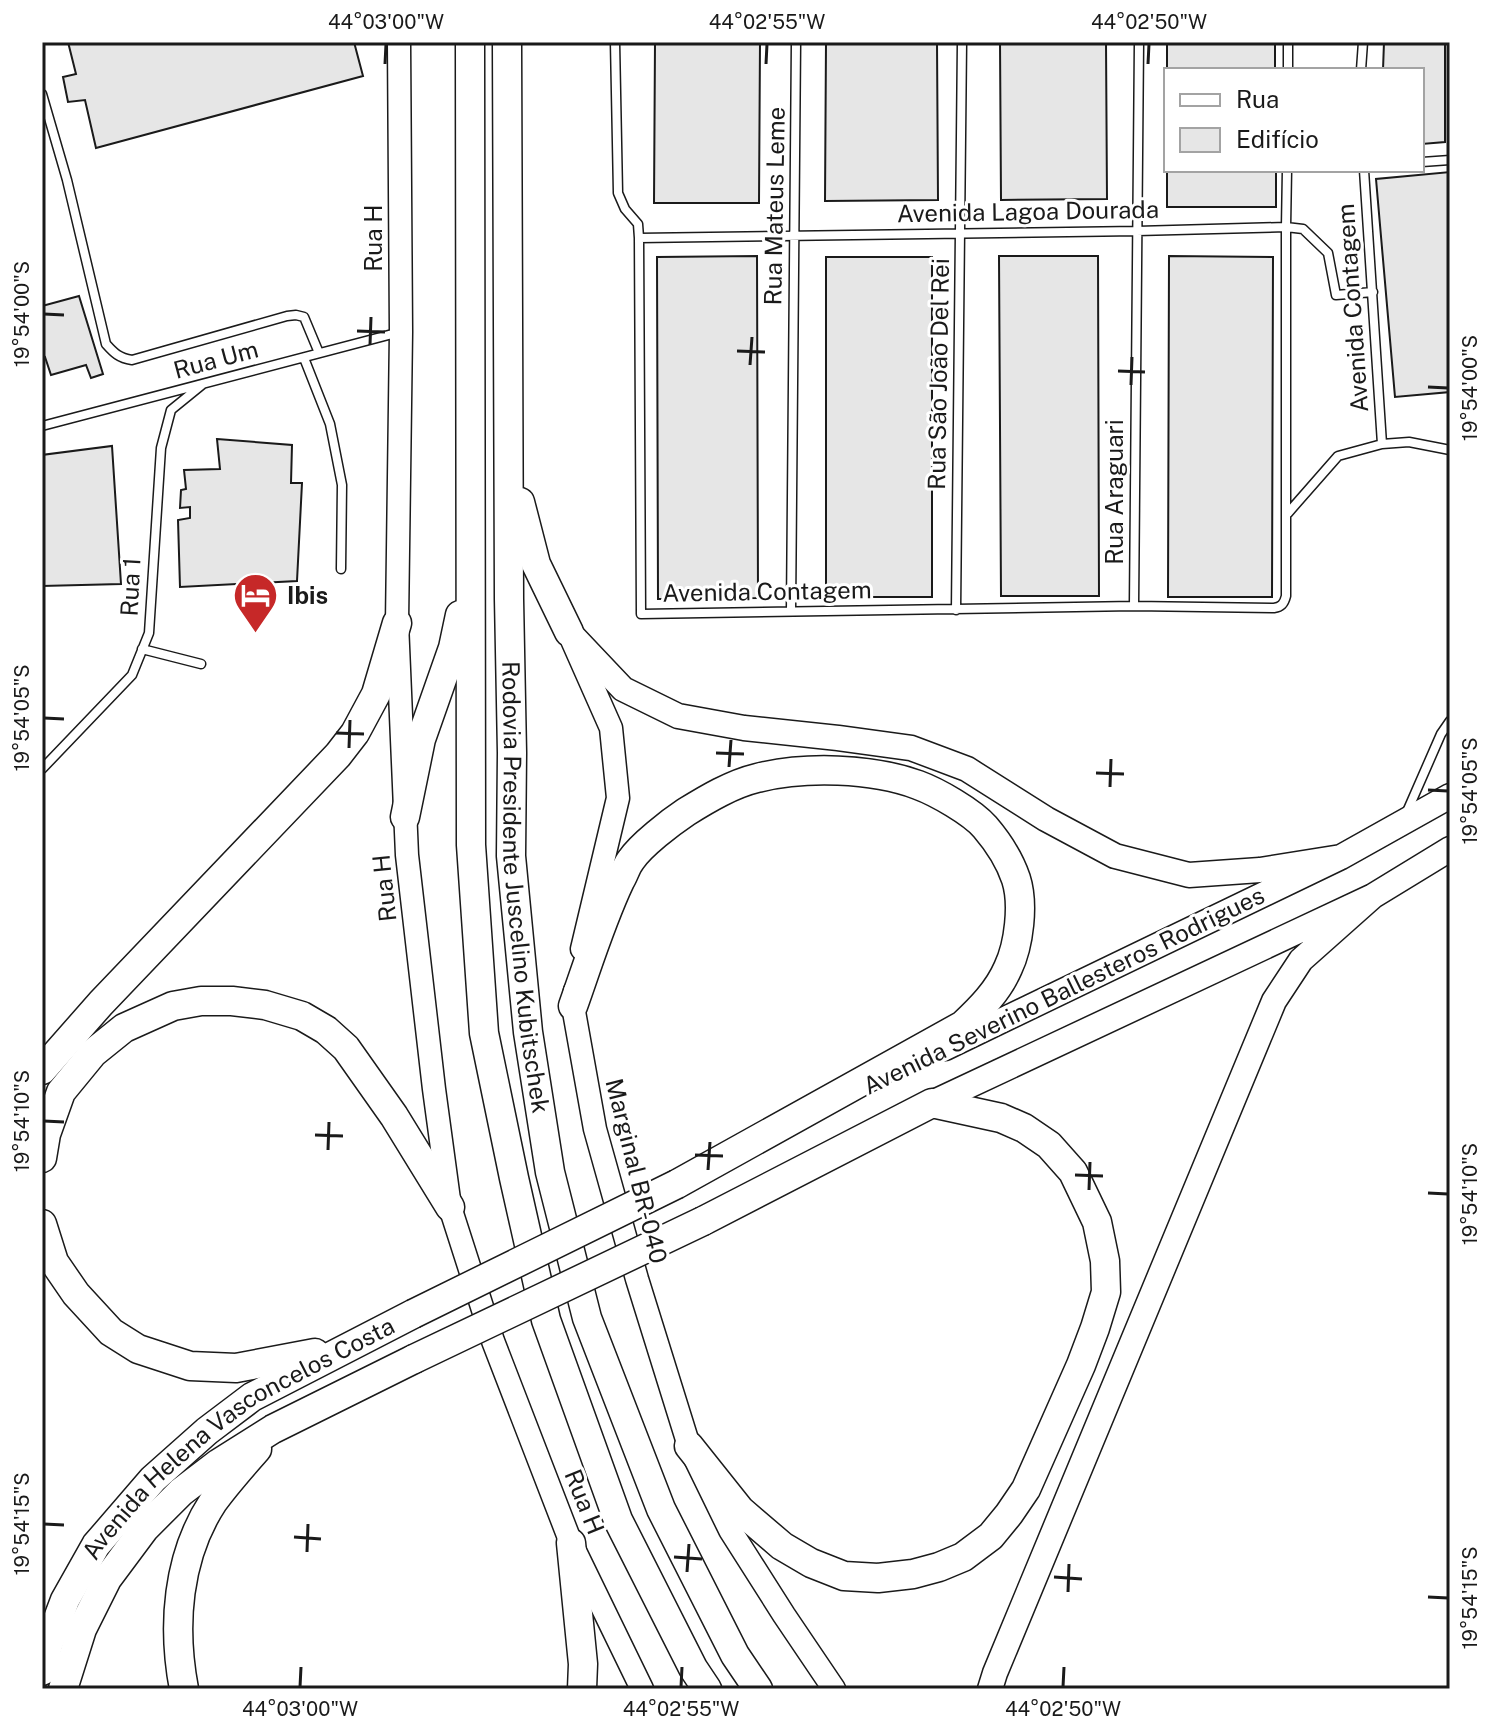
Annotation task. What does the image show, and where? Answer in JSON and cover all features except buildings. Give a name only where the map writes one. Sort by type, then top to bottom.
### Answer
[{"type":"highway","name":"Rodovia Presidente Juscelino Kubitschek","points":[[470,42],[472,860],[484,1033],[546,1320],[618,1520],[693,1668],[707,1689]]},
{"type":"highway","name":"Rodovia Presidente Juscelino Kubitschek","points":[[507,42],[511,856],[528,1032],[550,1172],[587,1318],[661,1509],[735,1655],[758,1689]]},
{"type":"highway","points":[[510,463],[536,564],[569,632]]},
{"type":"highway","points":[[405,817],[421,739],[453,648],[471,568]]},
{"type":"highway","points":[[42,1070],[101,1003],[338,755],[355,733],[376,694],[397,623]]},
{"type":"highway","points":[[573,1006],[609,904],[631,859],[671,822],[709,798],[754,778],[813,771],[880,775],[918,785],[951,801],[983,825],[1001,850],[1016,880],[1019,933],[1009,968],[989,1000],[963,1025],[770,1133]]},
{"type":"highway","points":[[42,1158],[46,1134],[61,1092],[93,1053],[124,1028],[173,1006],[201,1001],[232,1001],[265,1005],[302,1016],[326,1030],[346,1048],[394,1116],[450,1207]]},
{"type":"highway","points":[[689,1446],[740,1510],[782,1546],[811,1563],[844,1576],[878,1578],[939,1567],[963,1557],[991,1536],[1009,1514],[1026,1489],[1081,1365],[1106,1292],[1105,1261],[1097,1222],[1073,1172],[1049,1145],[1024,1128],[1001,1118],[932,1103]]},
{"type":"highway","name":"Avenida Severino Ballesteros Rodrigues","points":[[703,1221],[932,1103]]},
{"type":"highway","name":"Avenida Severino Ballesteros Rodrigues","points":[[677,1184],[770,1133]]},
{"type":"highway","name":"Avenida Helena Vasconcelos Costa","points":[[42,1671],[65,1600],[96,1545],[153,1479],[207,1431],[252,1397],[348,1346],[677,1184]]},
{"type":"highway","name":"Avenida Helena Vasconcelos Costa","points":[[63,1689],[82,1629],[107,1579],[145,1528],[181,1492],[219,1463],[273,1429],[703,1221]]},
{"type":"highway","points":[[42,1224],[54,1262],[76,1294],[111,1332],[138,1349],[190,1366],[236,1368],[348,1346]]},
{"type":"highway","points":[[184,1689],[178,1660],[177,1619],[193,1539],[214,1502],[273,1429]]},
{"type":"highway","points":[[571,1543],[583,1664],[582,1689]]},
{"type":"main road","name":"Rua H","points":[[399,42],[401,332],[397,623],[405,817],[412,901],[450,1207],[493,1341],[571,1543],[642,1689]]},
{"type":"main road","points":[[569,632],[623,689],[678,716],[744,728],[911,748],[967,769],[1046,819],[1115,856],[1189,875],[1260,870],[1341,857]]},
{"type":"main road","name":"Marginal BR-040","points":[[569,632],[611,728],[618,798],[582,948],[573,1006],[595,1129],[689,1446],[730,1530],[834,1689]]},
{"type":"main road","name":"Avenida Severino Ballesteros Rodrigues","points":[[770,1133],[1341,857],[1450,796]]},
{"type":"main road","name":"Avenida Severino Ballesteros Rodrigues","points":[[932,1103],[1373,896],[1450,849]]},
{"type":"main road","points":[[990,1689],[1274,1001],[1301,960],[1373,896]]},
{"type":"lane","name":"Avenida Contagem","points":[[615,42],[618,193],[625,209],[638,224],[639,238],[641,614],[1134,606],[1280,607],[1286,596],[1287,172]]},
{"type":"lane","name":"Rua Mateus Leme","points":[[791,611],[796,42]]},
{"type":"lane","name":"Rua São João Del Rei","points":[[956,610],[962,42]]},
{"type":"lane","name":"Rua Araguari","points":[[1134,606],[1139,42]]},
{"type":"lane","points":[[1288,42],[1288,68]]},
{"type":"lane","points":[[1361,68],[1363,42]]},
{"type":"lane","points":[[42,94],[67,180],[106,344],[114,353],[132,360],[296,315],[304,317],[319,353]]},
{"type":"lane","points":[[1424,162],[1450,160]]},
{"type":"lane","name":"Avenida Contagem","points":[[1364,172],[1382,444]]},
{"type":"lane","name":"Avenida Lagoa Dourada","points":[[639,238],[1286,227],[1303,229],[1328,253],[1336,295],[1373,292]]},
{"type":"lane","name":"Rua Um","points":[[42,426],[401,332]]},
{"type":"lane","points":[[304,358],[330,424],[342,485],[341,569]]},
{"type":"lane","name":"Rua 1","points":[[42,769],[132,675],[149,633],[161,448],[171,410],[203,384]]},
{"type":"lane","name":"Avenida Contagem","points":[[1287,513],[1338,456],[1382,444],[1409,442],[1450,450]]},
{"type":"lane","points":[[142,649],[201,664]]},
{"type":"lane","points":[[1402,823],[1450,721]]},
{"type":"place","name":"Ibis","points":[[256,635]]}]
